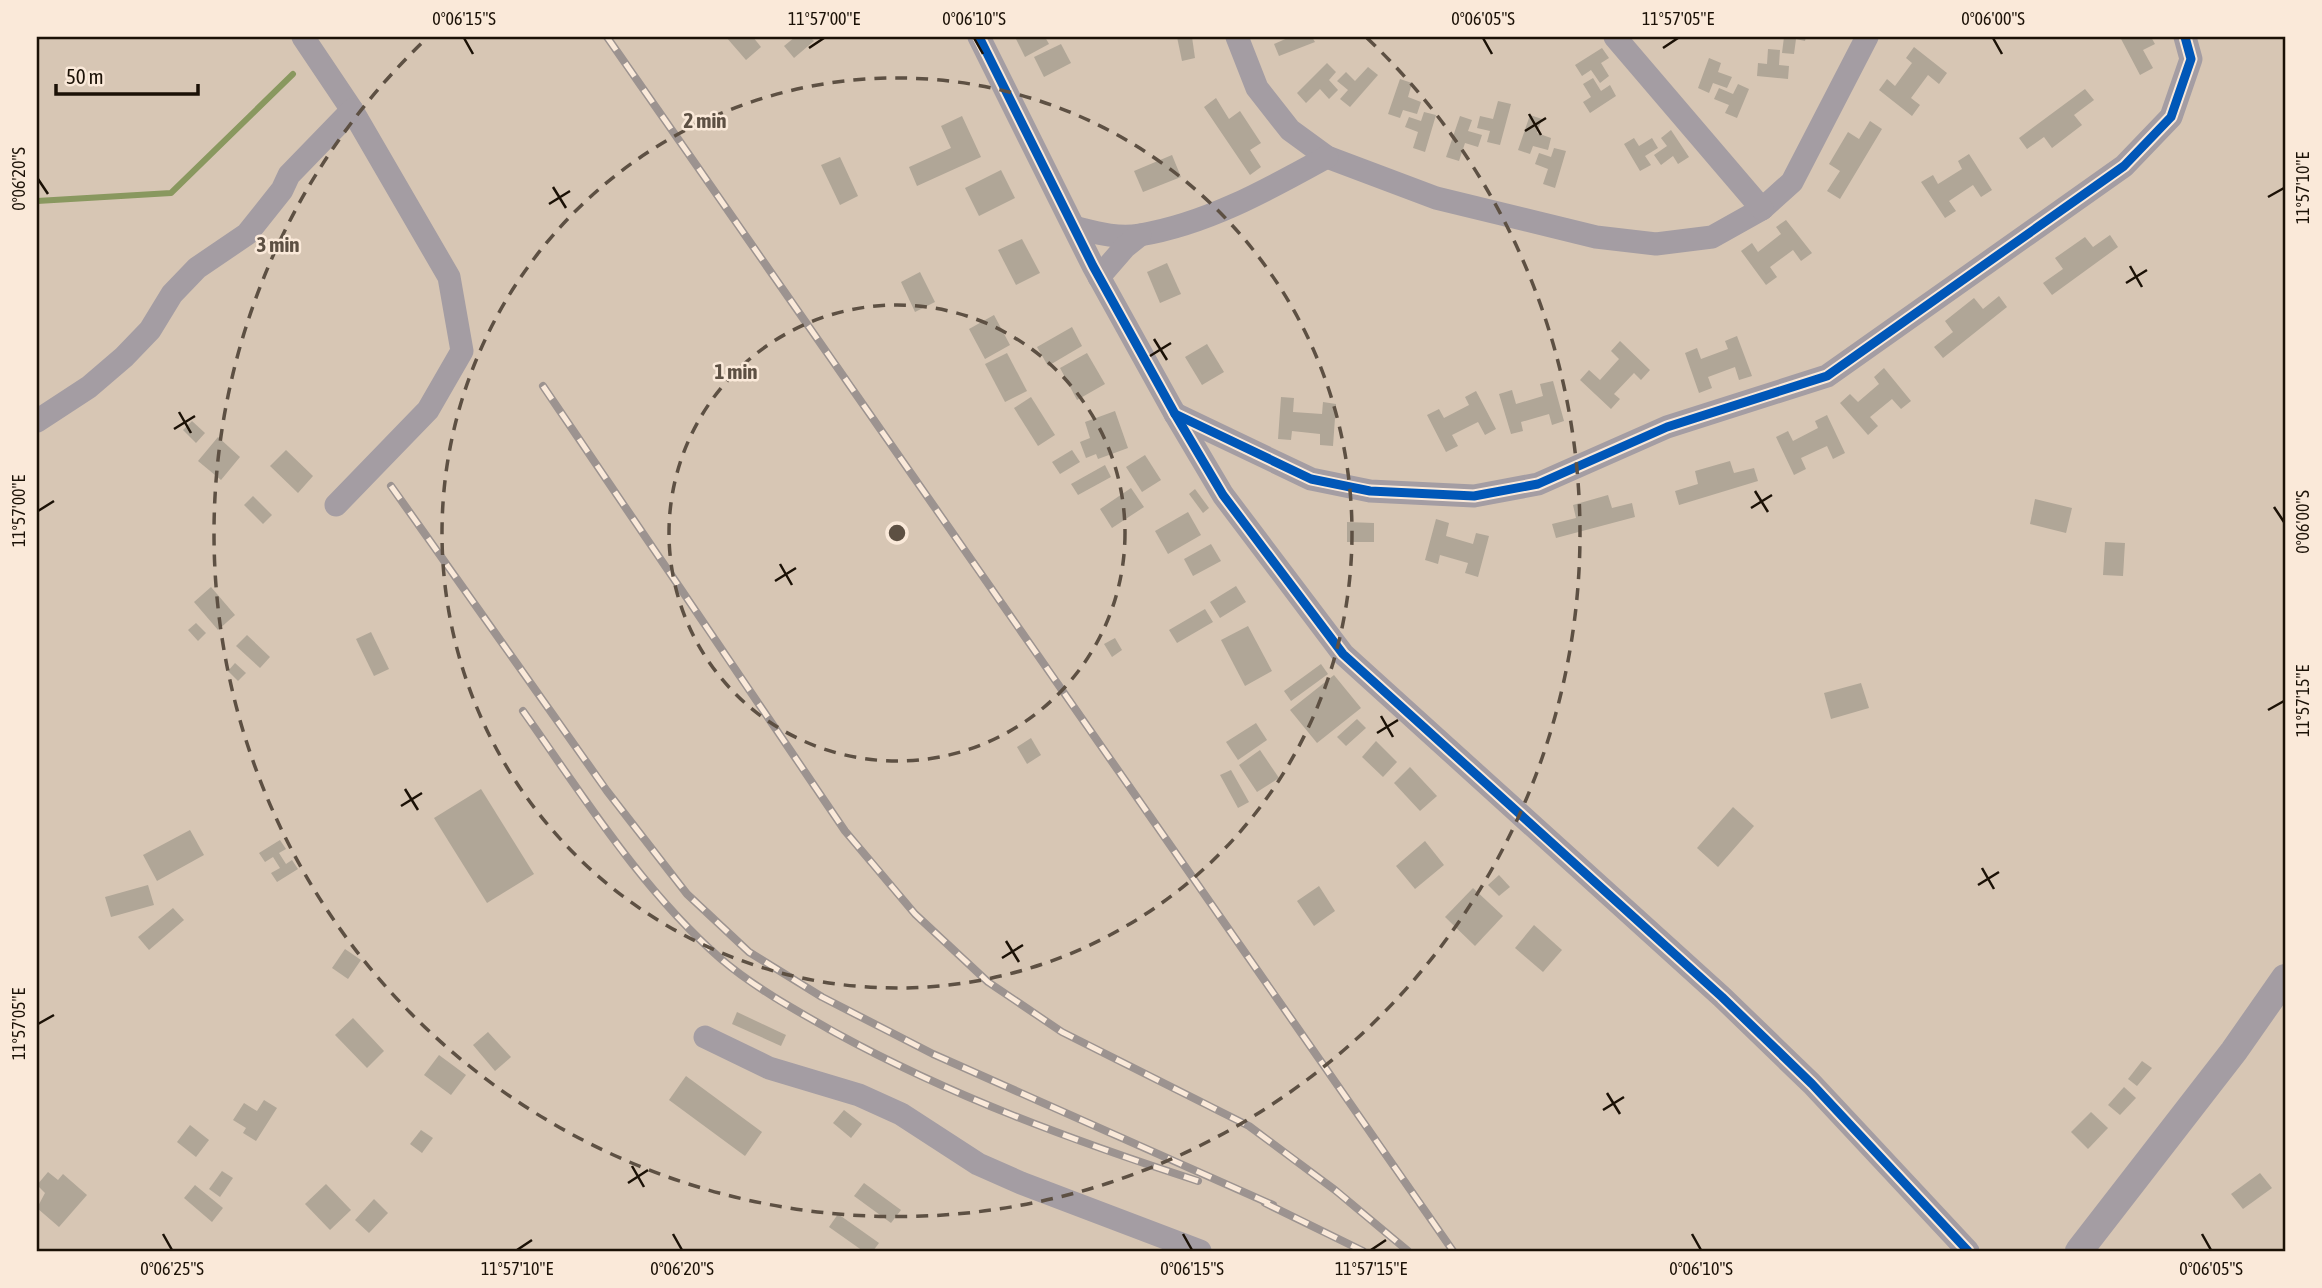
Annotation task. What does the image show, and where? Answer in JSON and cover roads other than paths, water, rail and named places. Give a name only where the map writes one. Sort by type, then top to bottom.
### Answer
[{"type":"street","points":[[303,37],[352,110],[449,277],[462,351],[428,410],[336,505]]},
{"type":"street","points":[[979,37],[1077,228],[1099,277],[1175,414],[1223,495],[1343,654],[1722,997],[1812,1084],[1968,1251]]},
{"type":"street","points":[[1237,37],[1258,88],[1290,130],[1327,157],[1436,198],[1595,237],[1644,243],[1712,237],[1762,209],[1792,183],[1867,37]]},
{"type":"street","points":[[1615,37],[1762,209]]},
{"type":"street","points":[[1175,414],[1311,478],[1370,491],[1474,496],[1538,484],[1667,427],[1827,376],[2124,166],[2171,117],[2191,59],[2185,37]]},
{"type":"street","points":[[37,421],[89,387],[124,357],[150,330],[172,295],[197,268],[247,234],[282,190],[289,175],[352,110]]},
{"type":"street","points":[[1077,228],[1103,234],[1140,235],[1239,204],[1327,157]]},
{"type":"street","points":[[1099,277],[1125,247],[1140,235]]},
{"type":"street","points":[[2079,1251],[2234,1051],[2285,978]]},
{"type":"street","points":[[705,1037],[769,1068],[859,1095],[901,1114],[978,1164],[1021,1184],[1172,1238],[1199,1251]]},
{"type":"waterway","points":[[37,201],[171,193],[293,74]]},
{"type":"railway","points":[[607,37],[1453,1251]]},
{"type":"railway","points":[[543,386],[845,831],[915,914],[988,982],[1062,1032],[1249,1126],[1335,1190],[1408,1251]]},
{"type":"railway","points":[[391,486],[607,791],[687,894],[749,952],[822,997],[933,1054],[1273,1205]]},
{"type":"railway","points":[[523,711],[591,809],[639,872],[692,932],[748,980],[879,1056],[968,1097],[1105,1150],[1198,1181]]},
{"type":"railway","points":[[1265,1203],[1363,1251]]}]
